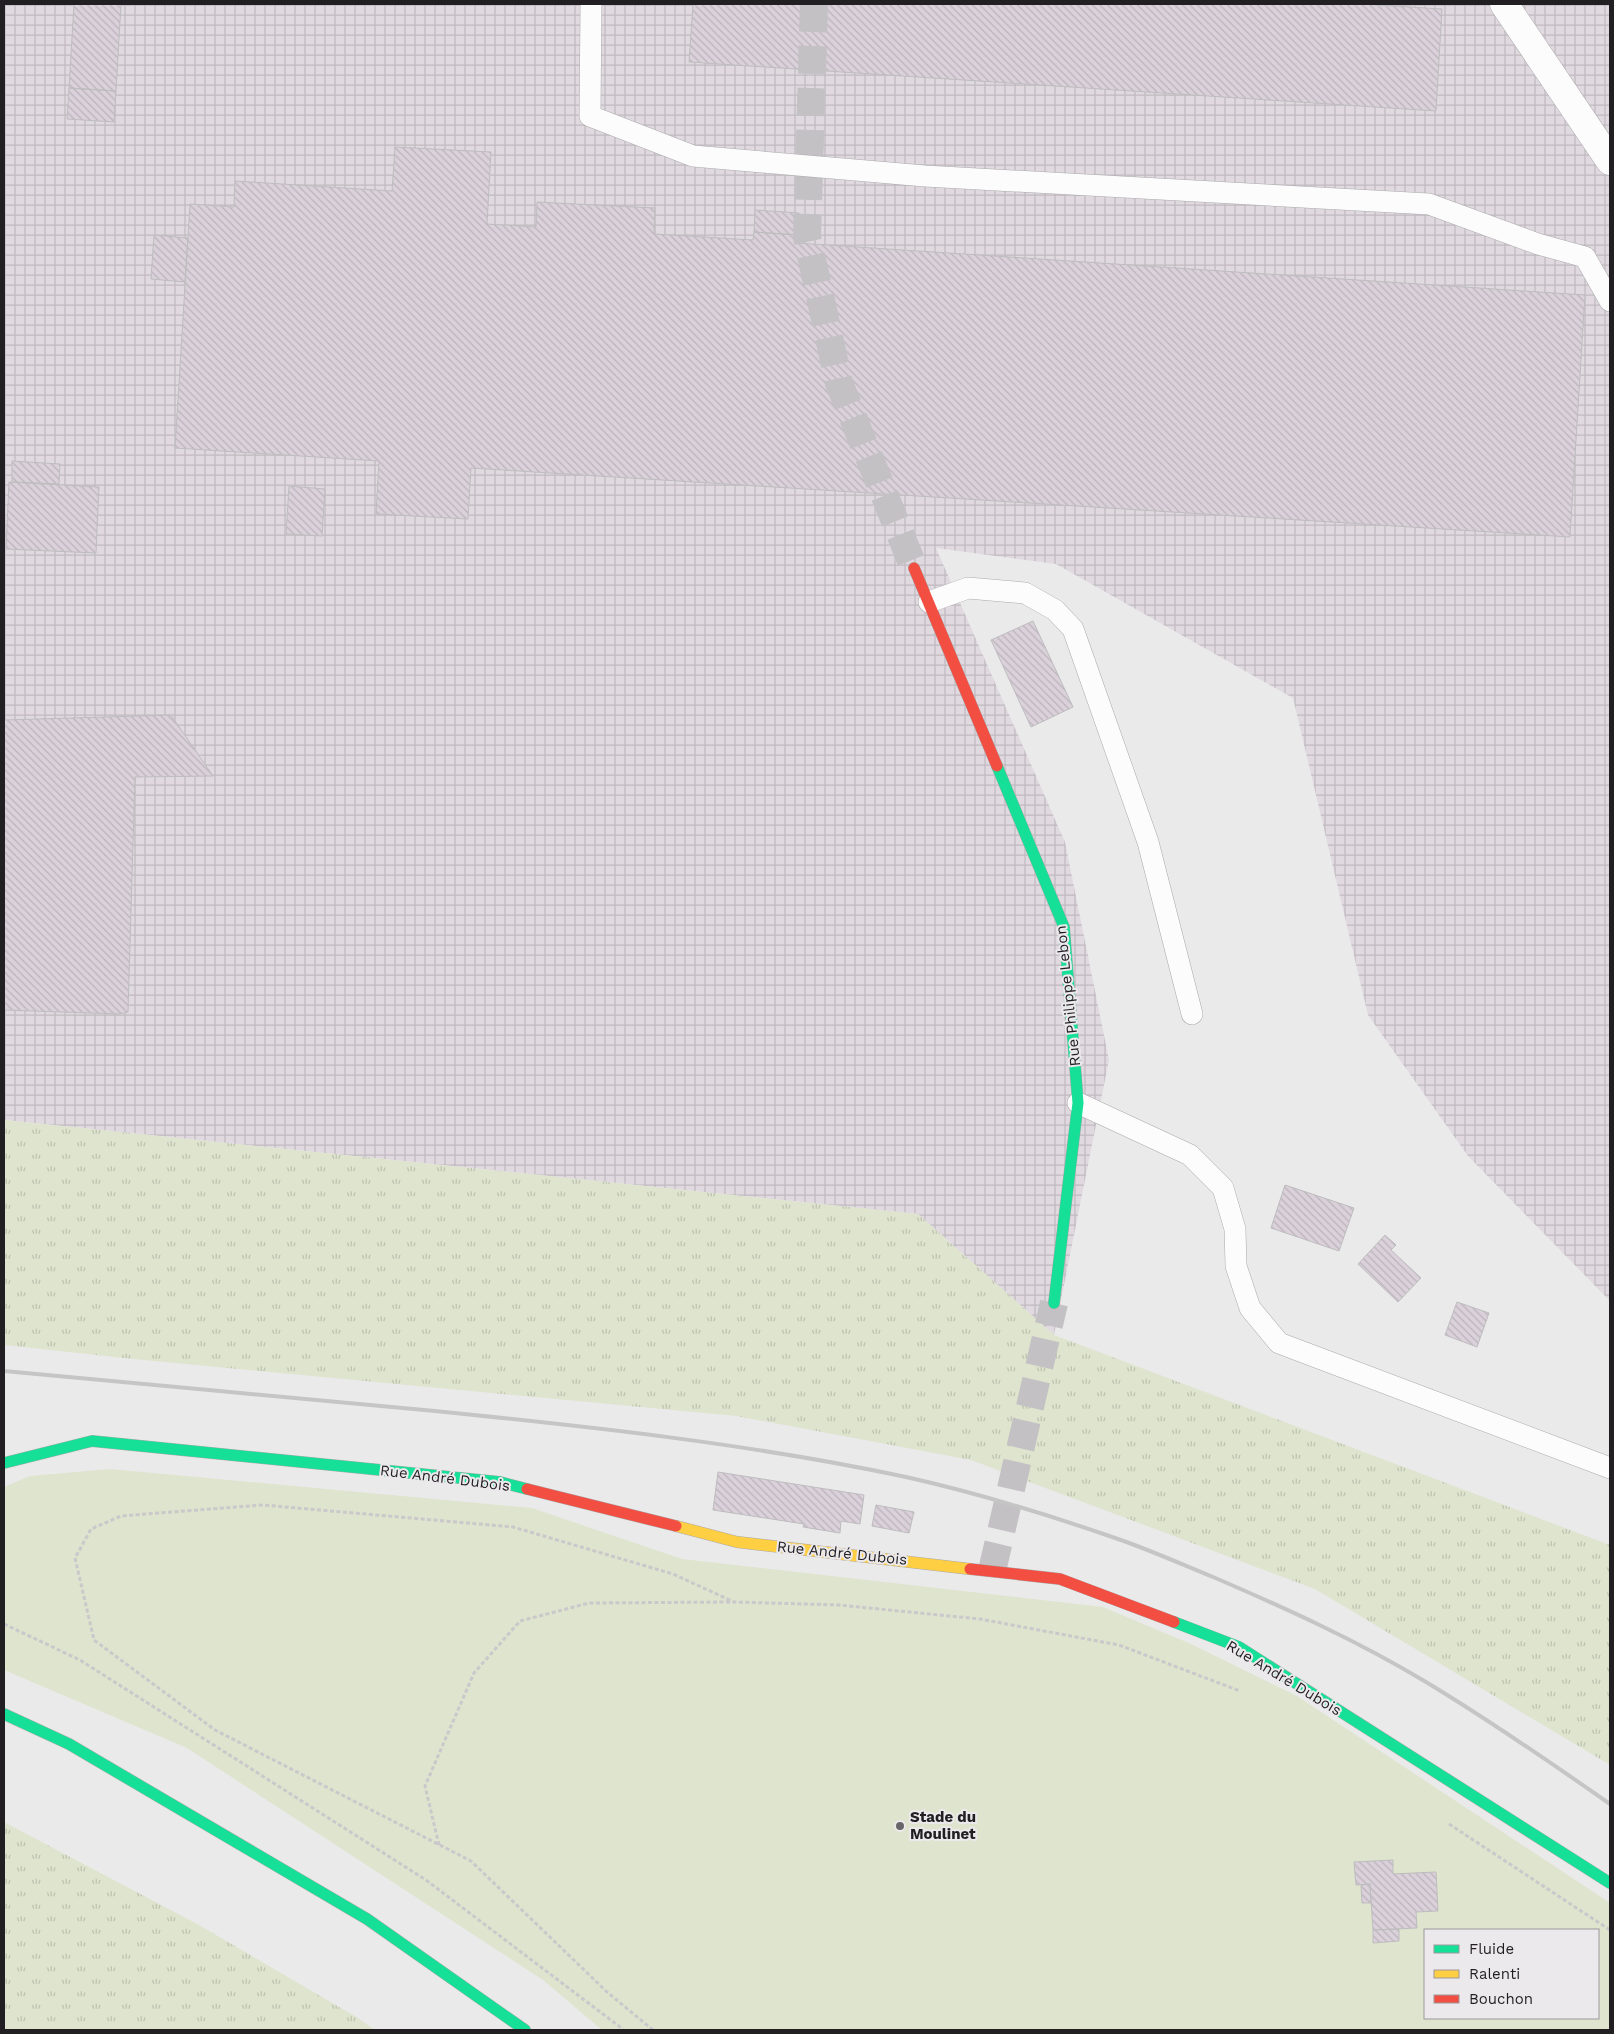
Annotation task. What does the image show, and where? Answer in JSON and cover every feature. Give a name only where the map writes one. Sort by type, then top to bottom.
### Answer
[{"type":"street","points":[[1504,4],[1610,161]]},
{"type":"street","name":"Rue Philippe Lebon","points":[[914,568],[1064,927],[1078,1103],[1054,1303]]},
{"type":"street","name":"Rue André Dubois","points":[[4,1463],[92,1441],[500,1482],[737,1542],[1060,1579],[1239,1647],[1610,1883]]},
{"type":"street","points":[[4,1714],[69,1744],[367,1919],[525,2030]]},
{"type":"lane","points":[[591,4],[590,116],[693,156],[926,176],[1429,204],[1538,244],[1585,257],[1610,301]]},
{"type":"lane","points":[[929,602],[968,588],[1024,593],[1055,610],[1073,629],[1148,842],[1192,1014]]},
{"type":"lane","points":[[1078,1103],[1190,1156],[1224,1188],[1235,1229],[1236,1266],[1250,1308],[1279,1344],[1610,1468]]},
{"type":"path","points":[[653,2030],[606,1992],[471,1861],[215,1730],[94,1640],[75,1558],[91,1529],[121,1516],[263,1505],[513,1527],[673,1574],[734,1602]]},
{"type":"path","points":[[439,1845],[425,1786],[474,1673],[520,1622],[589,1603],[734,1602],[839,1605],[980,1619],[1119,1645],[1248,1694]]},
{"type":"path","points":[[4,1624],[80,1660],[426,1880],[624,2030]]},
{"type":"path","points":[[1443,1820],[1610,1930]]},
{"type":"shaded area","points":[[4,4],[1610,4],[1610,1301],[1468,1156],[1368,1015],[1293,698],[1056,564],[936,548],[1065,842],[1109,1060],[1054,1335],[918,1214],[4,1120]]},
{"type":"green space","points":[[4,1120],[918,1214],[1054,1335],[1610,1545],[1610,1765],[1315,1589],[971,1460],[736,1416],[4,1345]]},
{"type":"green space","name":"Stade du Moulinet","points":[[110,1469],[532,1508],[682,1559],[1103,1607],[1191,1644],[1297,1696],[1610,1903],[1610,2030],[602,2030],[543,1980],[187,1748],[4,1670],[4,1487],[30,1476]]},
{"type":"green space","points":[[4,1822],[199,1925],[358,2018],[375,2030],[4,2030]]},
{"type":"building","points":[[74,4],[121,4],[116,91],[69,88]]},
{"type":"building","points":[[693,4],[1362,4],[1442,9],[1436,111],[689,62]]},
{"type":"building","points":[[69,88],[116,91],[114,122],[67,119]]},
{"type":"building","points":[[395,147],[491,152],[487,224],[536,227],[537,202],[655,208],[654,234],[753,240],[754,232],[798,235],[797,243],[1585,295],[1570,537],[471,468],[468,519],[376,514],[379,461],[175,448],[190,204],[234,207],[235,181],[392,191]]},
{"type":"building","points":[[755,210],[799,213],[798,235],[754,232]]},
{"type":"building","points":[[154,235],[188,238],[185,282],[151,279]]},
{"type":"building","points":[[12,461],[60,464],[59,484],[12,482]]},
{"type":"building","points":[[9,482],[99,487],[96,553],[6,549]]},
{"type":"building","points":[[289,486],[325,489],[322,536],[286,534]]},
{"type":"building","points":[[1033,621],[1073,707],[1031,727],[991,640]]},
{"type":"building","points":[[171,715],[213,776],[135,777],[128,1012],[119,1014],[4,1010],[4,720]]},
{"type":"building","points":[[1285,1185],[1354,1208],[1339,1251],[1271,1228]]},
{"type":"building","points":[[1385,1235],[1396,1245],[1391,1250],[1421,1278],[1398,1302],[1358,1264]]},
{"type":"building","points":[[1457,1302],[1489,1313],[1477,1347],[1445,1335]]},
{"type":"building","points":[[718,1472],[864,1495],[860,1524],[841,1521],[840,1533],[803,1527],[804,1524],[713,1510]]},
{"type":"building","points":[[876,1505],[914,1512],[909,1533],[872,1526]]},
{"type":"building","points":[[1393,1860],[1393,1874],[1436,1872],[1438,1911],[1416,1912],[1417,1928],[1373,1930],[1370,1884],[1356,1885],[1354,1862]]},
{"type":"building","points":[[1370,1884],[1371,1903],[1362,1903],[1361,1885]]},
{"type":"building","points":[[1399,1929],[1399,1941],[1373,1943],[1373,1930]]},
{"type":"tunnel","points":[[814,4],[807,237],[839,383],[914,568]]},
{"type":"tunnel","points":[[992,1571],[1054,1303]]},
{"type":"railway","points":[[4,1371],[435,1411],[613,1430],[731,1446],[848,1465],[987,1497],[1092,1530],[1154,1552],[1321,1626],[1400,1667],[1450,1696],[1610,1804]]},
{"type":"traffic: fast","points":[[997,766],[1064,927],[1078,1103],[1054,1303]]},
{"type":"traffic: fast","points":[[4,1463],[92,1441],[500,1482],[527,1489]]},
{"type":"traffic: fast","points":[[1174,1622],[1239,1647],[1610,1883]]},
{"type":"traffic: fast","points":[[4,1714],[69,1744],[367,1919],[525,2030]]},
{"type":"traffic: slow","points":[[676,1526],[737,1542],[970,1569]]},
{"type":"traffic: jam","points":[[914,568],[997,766]]},
{"type":"traffic: jam","points":[[527,1489],[676,1526]]},
{"type":"traffic: jam","points":[[970,1569],[1060,1579],[1174,1622]]},
{"type":"place","name":"Stade du Moulinet","points":[[900,1826]]}]
